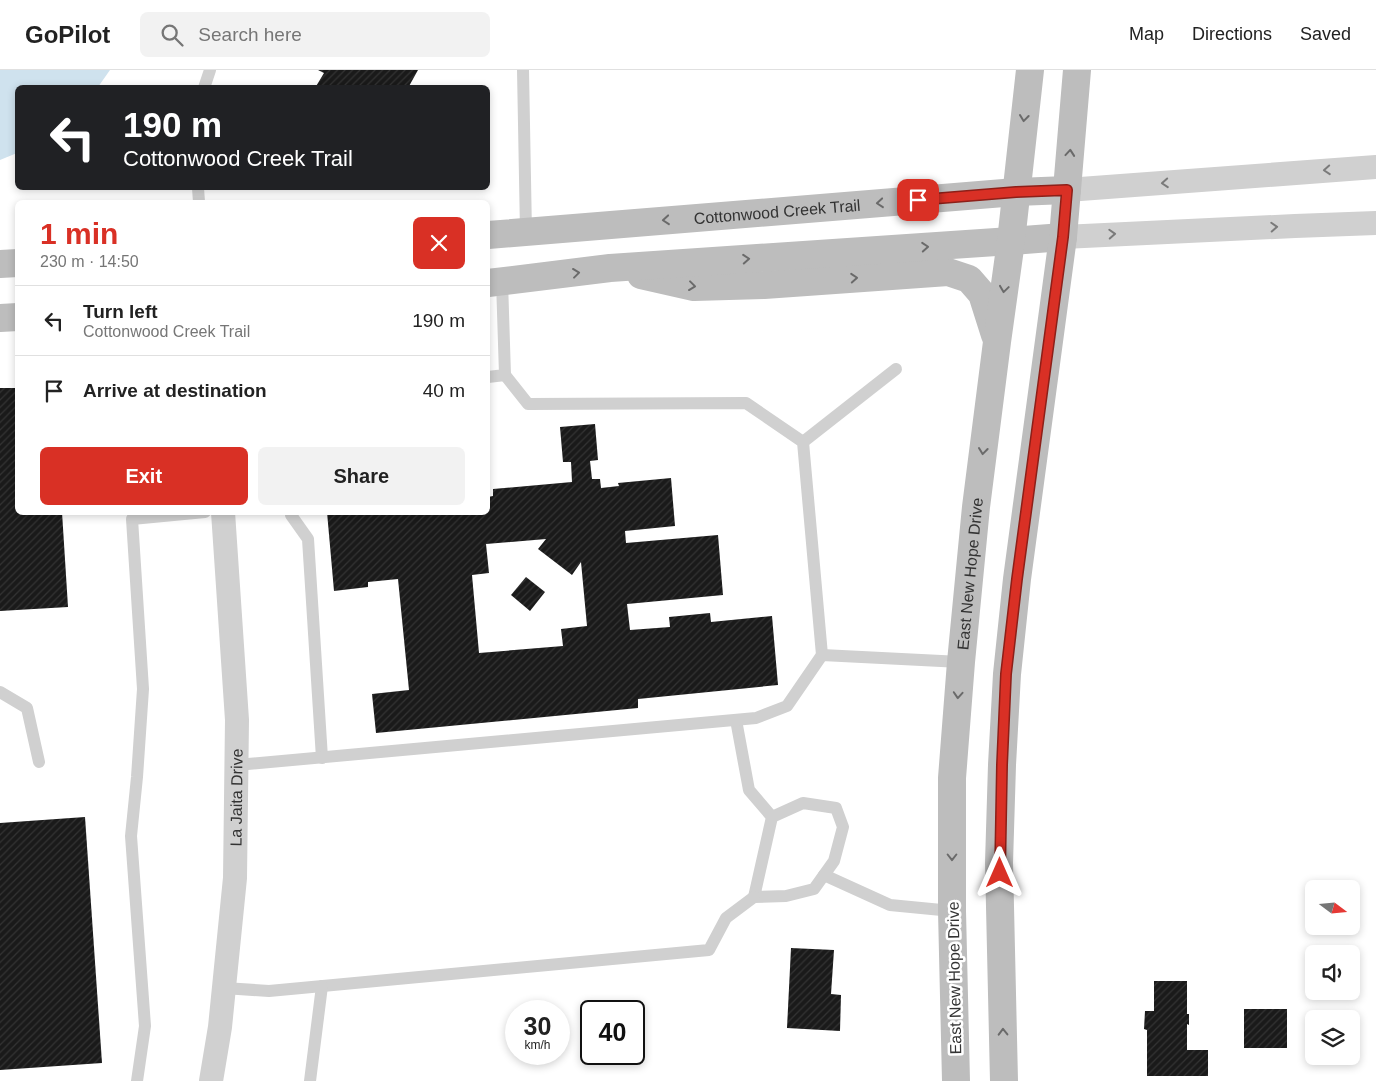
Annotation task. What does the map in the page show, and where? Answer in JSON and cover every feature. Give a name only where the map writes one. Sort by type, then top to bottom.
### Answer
[{"type":"street","name":"East New Hope Drive","points":[[956,1081],[952,911],[952,778],[976,507],[1011,241],[1030,70]]},
{"type":"street","points":[[1004,1081],[1000,863],[1006,674],[1063,237],[1077,70]]},
{"type":"street","points":[[1067,190],[1376,167]]},
{"type":"street","name":"Cottonwood Creek Trail","points":[[490,235],[1016,192],[1067,190]]},
{"type":"street","points":[[495,282],[610,268],[1063,237],[1376,223]]},
{"type":"street","points":[[0,264],[15,263]]},
{"type":"street","points":[[610,268],[694,287],[764,285],[948,272],[969,279],[982,294],[997,342]]},
{"type":"street","points":[[0,318],[15,317]]},
{"type":"street","name":"La Jaita Drive","points":[[211,1081],[220,1027],[235,878],[237,720],[222,515]]},
{"type":"lane","points":[[205,85],[210,70]]},
{"type":"lane","points":[[522,70],[526,232]]},
{"type":"lane","points":[[495,282],[505,375],[528,404],[746,403],[803,442]]},
{"type":"lane","points":[[803,442],[896,369]]},
{"type":"lane","points":[[490,377],[505,375]]},
{"type":"lane","points":[[237,765],[756,718],[787,706],[822,655],[803,442]]},
{"type":"lane","points":[[136,1081],[145,1026],[131,836],[138,778],[143,690],[132,516],[150,515]]},
{"type":"lane","points":[[291,515],[308,539],[322,758]]},
{"type":"lane","points":[[822,655],[961,662]]},
{"type":"lane","points":[[0,692],[27,708],[39,762]]},
{"type":"lane","points":[[736,720],[749,790],[772,817]]},
{"type":"lane","points":[[224,988],[269,992],[709,950],[726,918],[754,897],[786,896],[814,889],[834,861],[843,827],[836,808],[802,802],[772,817]]},
{"type":"lane","points":[[754,897],[772,817]]},
{"type":"lane","points":[[824,874],[890,905],[952,911]]},
{"type":"lane","points":[[310,1081],[322,986]]},
{"type":"water","points":[[0,70],[110,70],[99,85],[15,85],[15,154],[0,160]]},
{"type":"building","points":[[318,70],[418,70],[410,85],[317,85],[324,73]]},
{"type":"building","points":[[0,388],[15,388],[15,515],[62,515],[68,607],[0,611]]},
{"type":"building","points":[[595,424],[598,460],[590,461],[592,479],[600,479],[601,488],[619,486],[618,483],[671,478],[675,526],[625,531],[626,543],[718,535],[723,595],[627,604],[630,630],[670,627],[669,617],[710,613],[711,622],[772,616],[778,685],[638,699],[638,708],[376,733],[372,694],[409,690],[398,579],[368,582],[368,587],[334,591],[327,515],[490,515],[490,497],[493,496],[493,489],[572,482],[571,462],[563,462],[560,427]],"holes":[[[546,539],[538,549],[572,575],[581,562],[587,626],[561,629],[563,646],[479,653],[472,575],[489,573],[486,544]]]},
{"type":"building","points":[[526,577],[545,592],[530,611],[511,595]]},
{"type":"building","points":[[85,817],[102,1063],[0,1070],[0,823]]},
{"type":"building","points":[[791,948],[834,950],[831,994],[841,995],[840,1031],[787,1028]]},
{"type":"building","points":[[1154,981],[1187,981],[1189,1025],[1187,1024],[1187,1050],[1208,1050],[1208,1076],[1147,1076],[1147,1030],[1144,1029],[1145,1011],[1154,1011]]},
{"type":"building","points":[[1244,1009],[1287,1009],[1287,1048],[1244,1048]]},
{"type":"route","points":[[918,200],[1067,190],[1063,237],[1006,674],[1000,873]]}]
